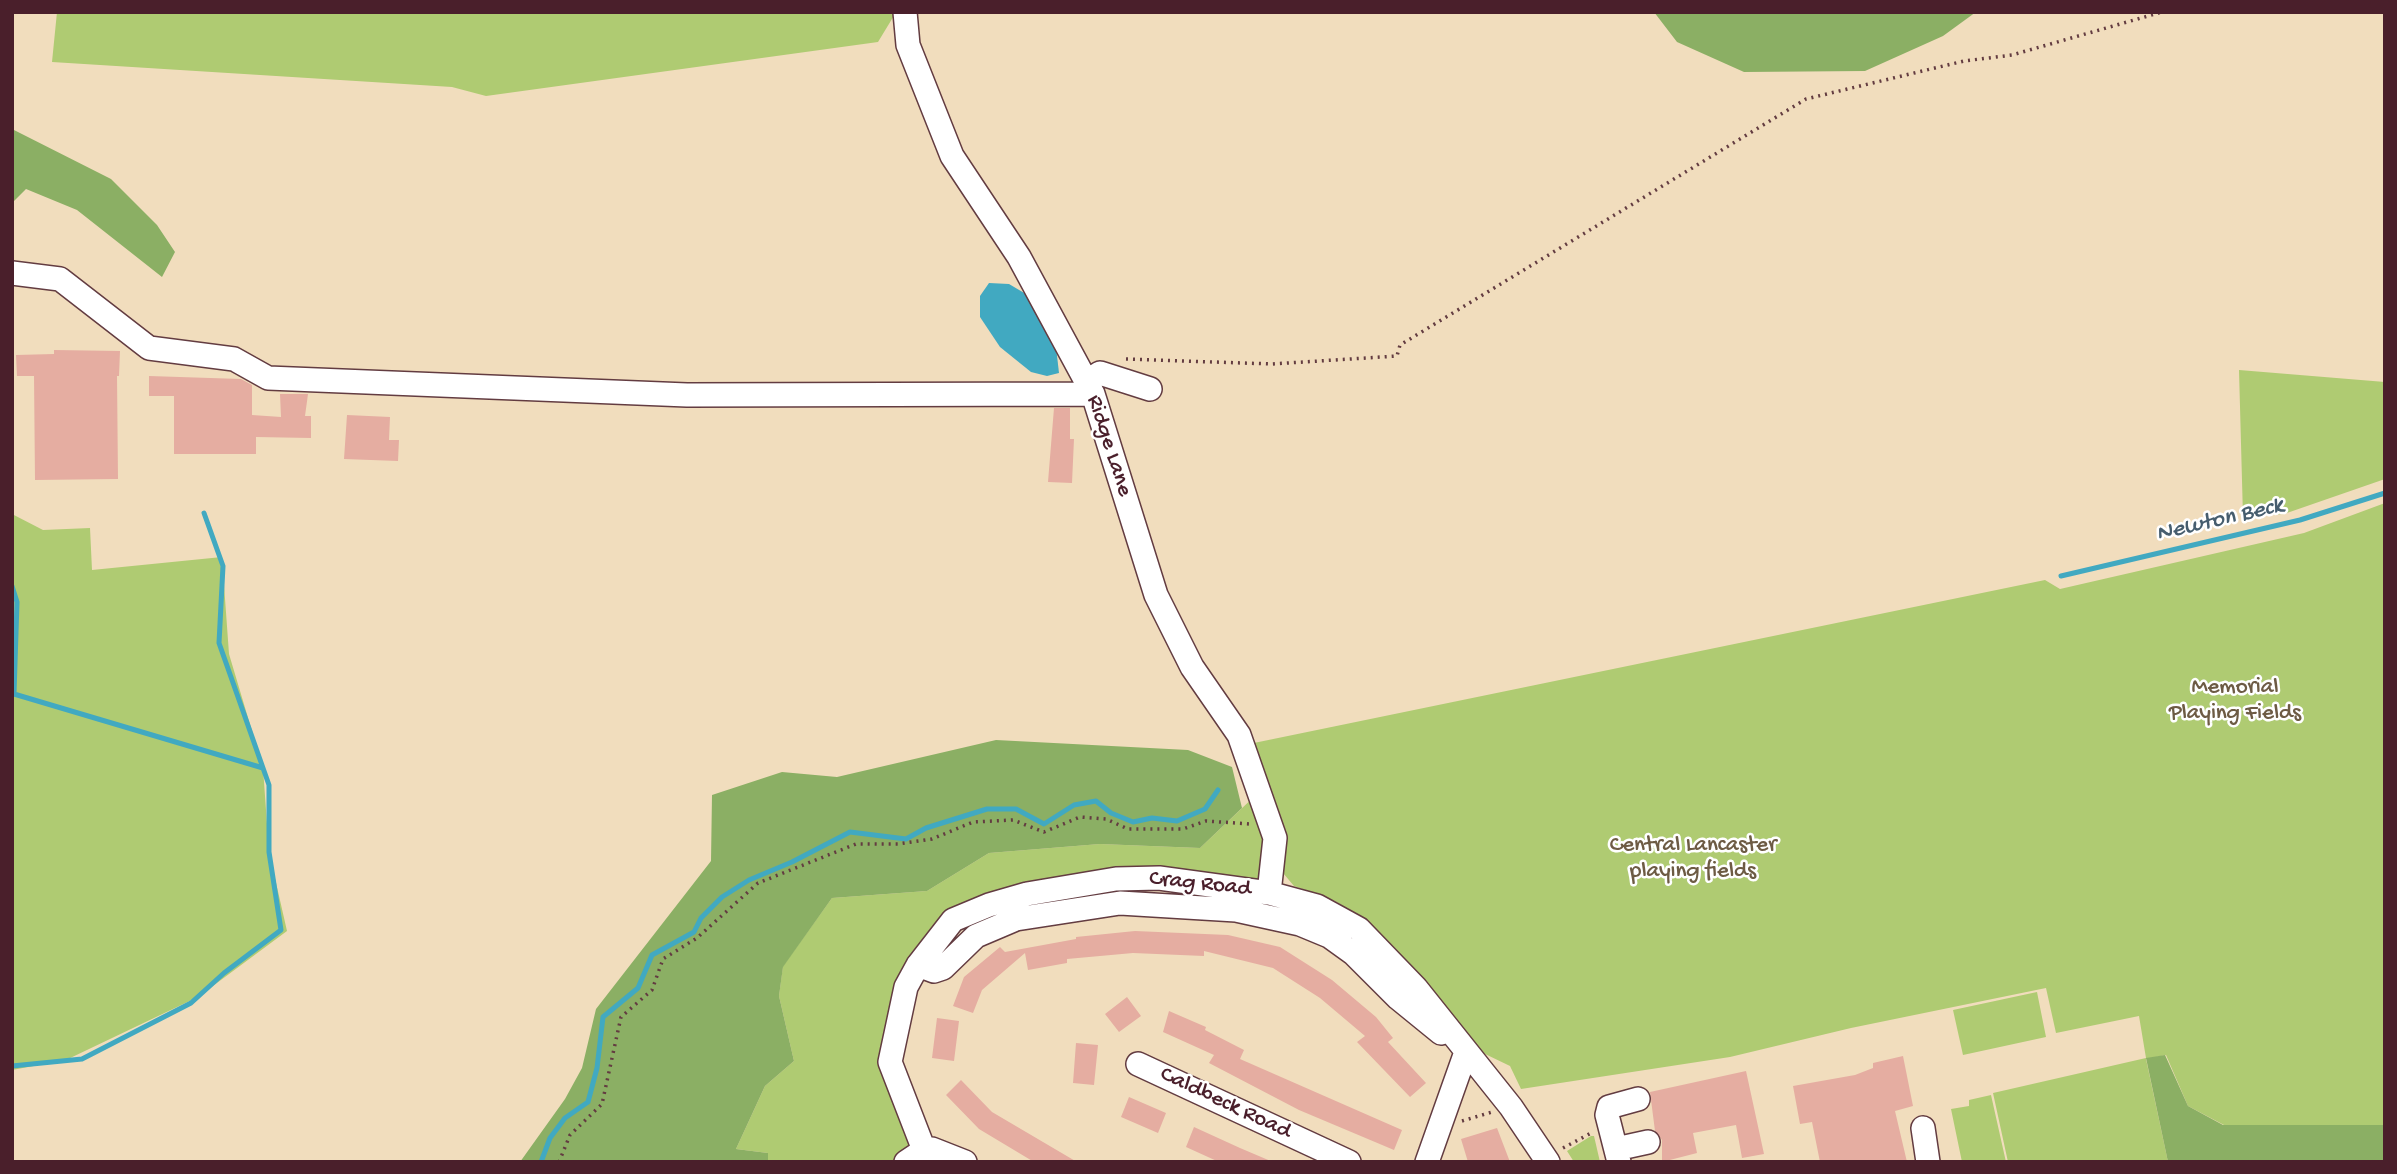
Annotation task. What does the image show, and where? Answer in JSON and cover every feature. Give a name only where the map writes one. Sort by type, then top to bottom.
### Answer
[{"type":"street","name":"Ridge Lane","points":[[905,12],[908,45],[952,156],[1019,257],[1089,388],[1156,594],[1192,667],[1239,735],[1275,838],[1269,893]]},
{"type":"street","points":[[12,273],[60,279],[149,348],[234,359],[268,378],[687,395],[1089,388],[1100,373],[1150,389]]},
{"type":"street","name":"Crag Road","points":[[915,1156],[890,1062],[906,987],[918,965],[954,920],[989,905],[1027,894],[1116,879],[1159,878],[1269,893],[1317,906],[1359,929],[1416,988],[1511,1107],[1548,1162]]},
{"type":"street","name":"Crag Road","points":[[918,965],[934,971],[943,968],[976,936],[1016,919],[1120,903],[1177,904],[1236,910],[1300,924],[1329,936],[1354,954],[1434,1031],[1460,1044]]},
{"type":"street","points":[[1427,1162],[1439,1127],[1460,1044]]},
{"type":"street","name":"Caldbeck Road","points":[[1138,1064],[1349,1162]]},
{"type":"street","points":[[1639,1099],[1609,1107],[1607,1115],[1617,1156],[1648,1142]]},
{"type":"street","points":[[1923,1128],[1928,1162]]},
{"type":"street","points":[[915,1156],[944,1152],[965,1162]]},
{"type":"path","points":[[1115,359],[1272,364],[1397,356],[1400,345],[1806,99],[1964,61],[2012,55],[2162,12]]},
{"type":"path","points":[[559,1162],[570,1135],[602,1104],[621,1017],[652,990],[663,958],[697,939],[758,883],[856,844],[898,844],[932,839],[973,822],[1013,820],[1044,832],[1080,817],[1106,819],[1129,829],[1183,829],[1206,821],[1271,825]]},
{"type":"path","points":[[1439,1127],[1511,1107]]},
{"type":"green space","points":[[57,12],[895,14],[878,42],[486,96],[452,87],[52,62]]},
{"type":"green space","points":[[1654,12],[1976,12],[1943,36],[1865,71],[1744,72],[1677,42]]},
{"type":"green space","points":[[12,129],[111,179],[157,225],[175,252],[162,277],[77,210],[26,189],[14,201],[12,228]]},
{"type":"green space","points":[[2239,370],[2385,382],[2385,479],[2284,514],[2243,517]]},
{"type":"green space","name":"Central Lancaster playing fields","points":[[2385,503],[2385,1125],[2224,1125],[2188,1106],[2166,1055],[2146,1059],[2168,1162],[2008,1162],[1993,1093],[2146,1058],[2139,1016],[2056,1033],[2046,988],[1851,1028],[1730,1057],[1521,1089],[1510,1066],[1483,1053],[1395,948],[1365,920],[1335,901],[1294,886],[1283,873],[1280,838],[1249,744],[2045,580],[2060,589],[2304,533]]},
{"type":"green space","points":[[12,514],[43,530],[90,528],[92,570],[222,557],[229,654],[263,768],[269,852],[287,931],[198,997],[66,1060],[12,1070]]},
{"type":"green space","points":[[996,740],[1188,750],[1232,767],[1242,808],[1200,848],[1100,844],[989,853],[927,891],[832,898],[783,967],[779,996],[794,1061],[765,1086],[736,1149],[768,1153],[768,1162],[520,1162],[565,1099],[582,1068],[596,1009],[711,861],[712,795],[782,772],[837,777]]},
{"type":"green space","points":[[1259,792],[1269,893],[1159,878],[989,905],[918,965],[890,1062],[924,1150],[906,1162],[768,1162],[768,1153],[736,1149],[765,1086],[794,1061],[779,996],[783,966],[832,898],[927,891],[989,853],[1100,844],[1200,848]]},
{"type":"green space","points":[[2037,992],[2046,1037],[1963,1055],[1953,1010]]},
{"type":"green space","points":[[2165,1055],[2188,1106],[2223,1125],[2385,1125],[2385,1162],[2168,1162],[2146,1058]]},
{"type":"green space","points":[[1991,1095],[2006,1162],[1962,1162],[1951,1109],[1969,1106],[1969,1100]]},
{"type":"green space","points":[[1594,1136],[1600,1162],[1574,1162],[1567,1151]]},
{"type":"water","points":[[989,283],[1009,284],[1031,297],[1056,347],[1059,373],[1047,376],[1031,372],[1000,347],[980,317],[980,296]]},
{"type":"building","points":[[54,350],[120,351],[117,376],[118,479],[35,480],[34,376],[17,376],[16,355],[54,354]]},
{"type":"building","points":[[149,376],[241,379],[252,385],[252,415],[281,417],[280,394],[308,394],[305,416],[311,416],[311,438],[256,437],[256,454],[174,454],[174,396],[149,396]]},
{"type":"building","points":[[1054,408],[1070,408],[1070,439],[1074,439],[1072,483],[1048,482]]},
{"type":"building","points":[[347,415],[390,417],[389,440],[399,440],[398,461],[344,459]]},
{"type":"building","points":[[1135,931],[1228,935],[1280,947],[1332,980],[1376,1017],[1393,1038],[1388,1042],[1426,1083],[1410,1097],[1357,1042],[1365,1036],[1320,998],[1273,968],[1204,951],[1204,956],[1133,953],[1067,959],[1067,963],[1028,970],[1025,953],[982,990],[973,1013],[953,1006],[964,977],[1000,947],[1005,952],[1076,937]]},
{"type":"building","points":[[1127,997],[1141,1016],[1119,1032],[1105,1014]]},
{"type":"building","points":[[1169,1011],[1206,1027],[1205,1030],[1244,1050],[1240,1059],[1402,1130],[1394,1150],[1299,1110],[1209,1063],[1214,1055],[1163,1032]]},
{"type":"building","points":[[937,1018],[959,1021],[954,1061],[932,1058]]},
{"type":"building","points":[[1076,1043],[1098,1045],[1094,1085],[1073,1083]]},
{"type":"building","points":[[1903,1056],[1913,1106],[1895,1111],[1907,1162],[1820,1162],[1812,1122],[1800,1124],[1793,1086],[1855,1075],[1873,1068],[1873,1063]]},
{"type":"building","points":[[1746,1071],[1764,1154],[1742,1158],[1736,1125],[1693,1133],[1697,1153],[1662,1162],[1662,1140],[1655,1131],[1650,1092]]},
{"type":"building","points":[[961,1080],[992,1112],[1077,1162],[1034,1162],[979,1129],[946,1095]]},
{"type":"building","points":[[1129,1097],[1166,1113],[1158,1133],[1121,1117]]},
{"type":"building","points":[[1194,1127],[1273,1162],[1219,1162],[1186,1147]]},
{"type":"building","points":[[1497,1128],[1510,1162],[1468,1162],[1461,1139]]},
{"type":"waterway","name":"Newton Beck","points":[[2061,576],[2300,520],[2385,493]]},
{"type":"waterway","points":[[204,513],[223,566],[219,643],[263,768]]},
{"type":"waterway","points":[[12,586],[17,602],[14,694],[263,768],[269,785],[269,852],[281,930],[224,973],[191,1003],[82,1059],[12,1066]]},
{"type":"waterway","name":"Newton Beck","points":[[541,1162],[550,1138],[565,1118],[588,1102],[597,1068],[603,1017],[638,988],[652,955],[694,932],[701,918],[722,897],[749,880],[792,862],[850,832],[906,839],[926,828],[987,809],[1016,809],[1044,824],[1074,805],[1096,801],[1111,813],[1133,822],[1152,818],[1177,821],[1205,809],[1218,790]]},
{"type":"park label","name":"Memorial Playing Fields","points":[[2235,701]]}]
